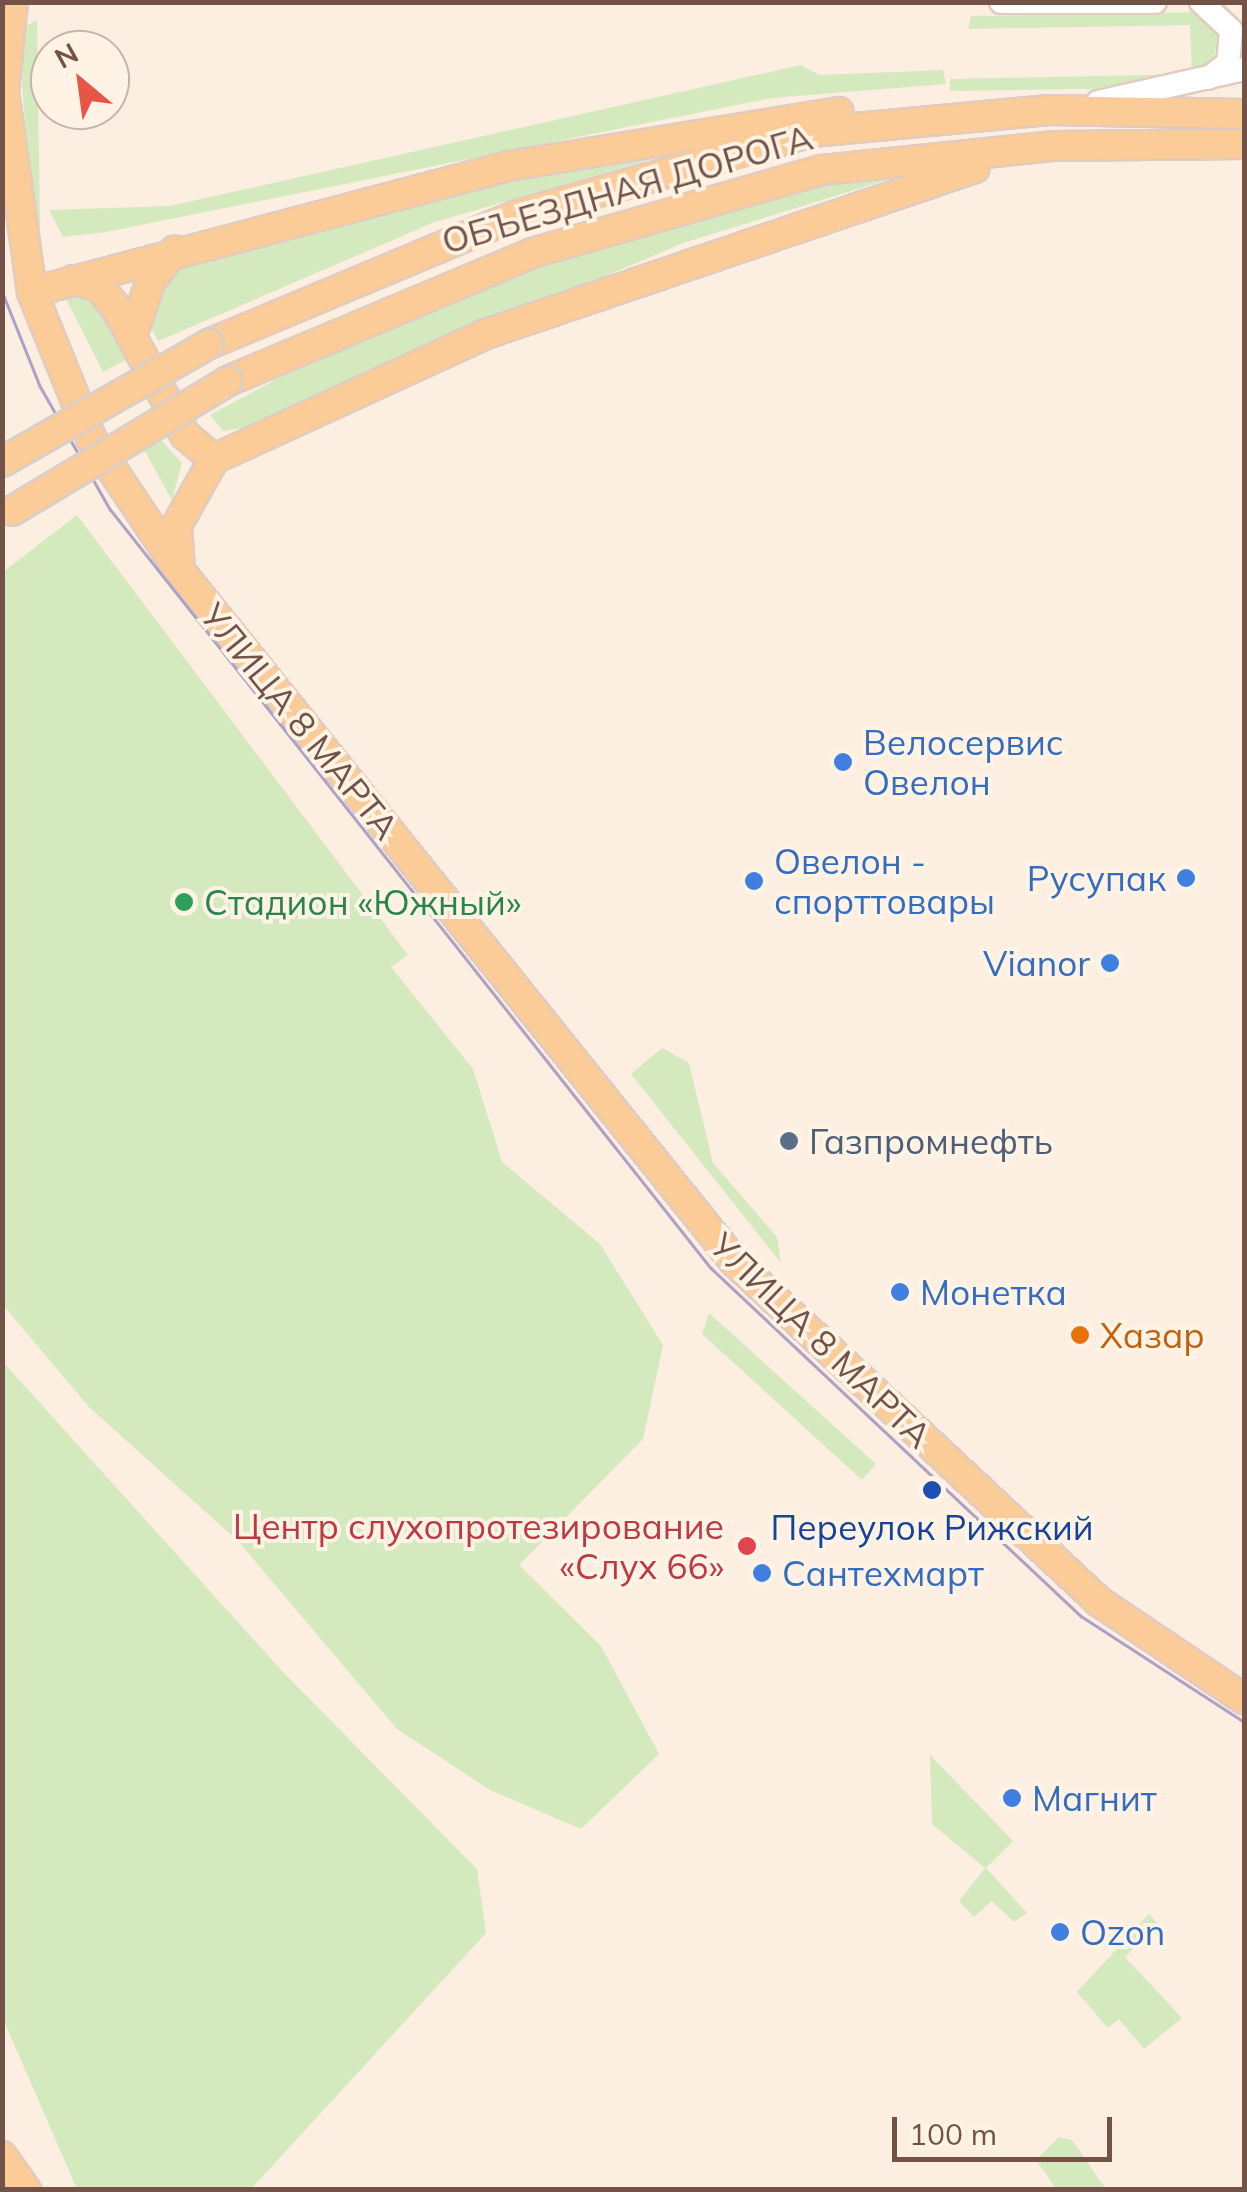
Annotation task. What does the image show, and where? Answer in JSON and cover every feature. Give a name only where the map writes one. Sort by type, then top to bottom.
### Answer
[{"type":"main road","name":"УЛИЦА 8 МАРТА","points":[[13,2],[4,91],[32,292],[91,438],[180,571],[717,1242],[988,1502],[1098,1601],[1244,1699]]},
{"type":"main road","name":"ОБЪЕЗДНАЯ ДОРОГА","points":[[2,462],[209,344],[407,254],[619,183],[812,132],[975,113],[1049,110],[1244,114]]},
{"type":"main road","points":[[32,292],[175,250],[682,130],[822,112],[975,113]]},
{"type":"main road","name":"ОБЪЕЗДНАЯ ДОРОГА","points":[[8,514],[228,381],[416,295],[719,195],[822,170],[1056,146],[1244,144]]},
{"type":"main road","points":[[180,571],[177,524],[214,459],[486,334],[842,206],[1056,146]]},
{"type":"main road","points":[[132,336],[151,280],[175,250]]},
{"type":"main road","points":[[73,280],[98,286],[132,336],[185,435],[214,459]]},
{"type":"main road","points":[[2,2156],[26,2190]]},
{"type":"street","points":[[1001,2],[1155,2]]},
{"type":"street","points":[[1194,87],[1231,52],[1228,20],[1201,2]]},
{"type":"street","points":[[1049,110],[1194,87],[1244,70]]},
{"type":"green space","points":[[1203,12],[1221,30],[1210,69],[1148,88],[950,91],[950,79],[1192,74],[1190,25],[968,29],[971,16]]},
{"type":"green space","points":[[37,20],[37,30],[30,30],[30,130],[39,130],[40,227],[34,230],[21,74],[23,28]]},
{"type":"green space","points":[[801,65],[819,75],[943,70],[946,84],[772,98],[106,232],[63,237],[49,210],[170,206]]},
{"type":"green space","points":[[739,134],[435,222],[158,341],[150,326],[167,276],[184,265],[577,158]]},
{"type":"green space","points":[[916,171],[683,243],[254,426],[223,431],[210,415],[366,331],[508,276],[788,192]]},
{"type":"green space","points":[[95,294],[133,356],[103,372],[64,295]]},
{"type":"green space","points":[[161,440],[182,463],[172,500],[144,450]]},
{"type":"green space","points":[[77,515],[408,955],[391,967],[473,1069],[502,1162],[600,1244],[663,1345],[643,1439],[519,1565],[601,1646],[659,1754],[581,1829],[490,1790],[397,1729],[238,1541],[89,1407],[3,1305],[3,572]]},
{"type":"green space","points":[[662,1048],[689,1063],[713,1163],[777,1237],[781,1263],[631,1074]]},
{"type":"green space","points":[[709,1313],[876,1464],[862,1480],[702,1334]]},
{"type":"green space","points":[[2,1361],[282,1671],[477,1869],[486,1933],[251,2189],[77,2189],[3,2019]]},
{"type":"green space","points":[[930,1755],[1013,1841],[986,1868],[1027,1913],[1014,1922],[992,1901],[974,1917],[959,1901],[985,1868],[932,1824]]},
{"type":"green space","points":[[1149,1914],[1158,1924],[1125,1957],[1182,2018],[1144,2049],[1119,2019],[1108,2028],[1077,1992]]},
{"type":"green space","points":[[1059,2137],[1072,2140],[1106,2189],[1056,2189],[1036,2160]]},
{"type":"tram line","points":[[2,291],[40,386],[110,509],[711,1268],[1081,1616],[1244,1722]]},
{"type":"place","name":"Велосервис Овелон","points":[[843,762]]},
{"type":"place","name":"Русупак","points":[[1186,878]]},
{"type":"place","name":"Овелон - спорттовары","points":[[754,881]]},
{"type":"place","name":"Стадион «Южный»","points":[[184,902]]},
{"type":"place","name":"Vianor","points":[[1110,963]]},
{"type":"place","name":"Газпромнефть","points":[[789,1141]]},
{"type":"place","name":"Монетка","points":[[900,1292]]},
{"type":"place","name":"Хазар","points":[[1080,1335]]},
{"type":"place","name":"Переулок Рижский","points":[[932,1490]]},
{"type":"place","name":"Центр слухопротезирование «Слух 66»","points":[[747,1546]]},
{"type":"place","name":"Сантехмарт","points":[[762,1573]]},
{"type":"place","name":"Магнит","points":[[1012,1798]]},
{"type":"place","name":"Ozon","points":[[1060,1932]]}]
